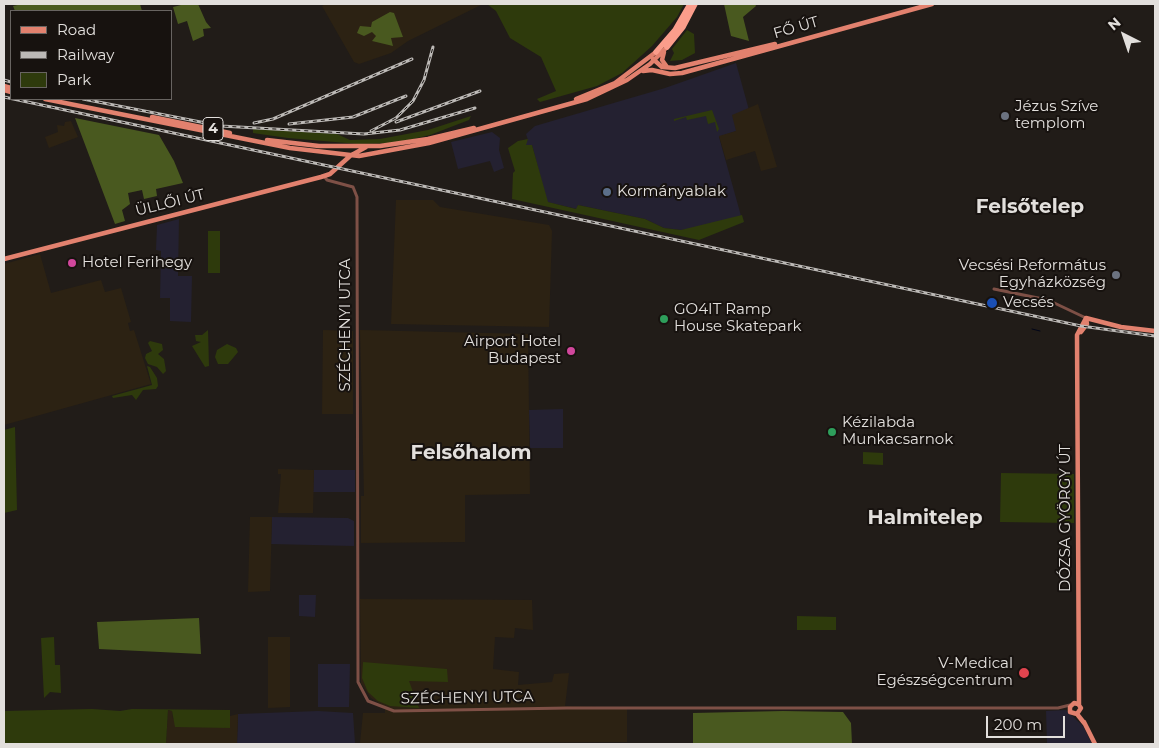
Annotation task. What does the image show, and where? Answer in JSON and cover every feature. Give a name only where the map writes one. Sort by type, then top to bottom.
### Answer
[{"type":"highway","points":[[656,52],[675,30],[690,4]]},
{"type":"highway","points":[[667,47],[683,27],[695,4]]},
{"type":"main road","name":"FŐ ÚT","points":[[667,71],[682,72],[932,4]]},
{"type":"main road","points":[[639,72],[652,70],[667,71],[758,47],[794,41]]},
{"type":"main road","points":[[639,72],[667,47]]},
{"type":"main road","points":[[667,47],[662,60],[667,71]]},
{"type":"main road","points":[[750,54],[758,47]]},
{"type":"main road","points":[[656,52],[653,60],[656,68],[667,71]]},
{"type":"main road","points":[[645,62],[656,52]]},
{"type":"main road","name":"4","points":[[552,108],[610,86],[645,62],[653,60]]},
{"type":"main road","name":"4","points":[[50,100],[322,153],[359,156],[447,137],[603,93],[639,72]]},
{"type":"main road","name":"4","points":[[66,100],[265,140],[319,146],[392,145],[447,137]]},
{"type":"main road","points":[[340,165],[350,156],[368,146]]},
{"type":"main road","points":[[322,153],[337,158],[340,165]]},
{"type":"main road","points":[[340,165],[359,156]]},
{"type":"main road","name":"ÜLLŐI ÚT","points":[[4,259],[324,176],[340,165]]},
{"type":"main road","points":[[1097,322],[1087,324],[1086,318],[1097,322],[1155,331]]},
{"type":"main road","name":"DÓZSA GYÖRGY ÚT","points":[[1073,706],[1079,692],[1077,333],[1086,318]]},
{"type":"main road","name":"DÓZSA GYÖRGY ÚT","points":[[1078,345],[1080,333],[1087,324]]},
{"type":"main road","points":[[1073,706],[1078,713]]},
{"type":"main road","points":[[1073,706],[1095,744]]},
{"type":"street","name":"SZÉCHENYI UTCA","points":[[324,176],[327,180],[353,187],[357,196],[358,682],[368,701],[394,711],[567,708],[1058,708],[1073,706]]},
{"type":"street","points":[[994,289],[1048,300],[1086,318]]},
{"type":"shaded area","points":[[326,4],[481,5],[408,41],[391,53],[359,64],[354,62],[322,6]]},
{"type":"shaded area","points":[[736,63],[749,110],[736,131],[719,137],[743,223],[681,230],[664,228],[645,219],[578,205],[577,209],[547,202],[532,145],[526,146],[525,142],[528,140],[526,134],[535,126],[665,88]]},
{"type":"shaded area","points":[[758,104],[777,167],[761,171],[755,151],[726,160],[719,136],[736,131],[732,115]]},
{"type":"shaded area","points":[[71,121],[78,137],[49,148],[45,137],[58,132],[57,125],[64,126],[65,122]]},
{"type":"shaded area","points":[[492,132],[500,138],[499,150],[504,168],[494,172],[490,161],[458,169],[451,142]]},
{"type":"shaded area","points":[[396,200],[433,200],[440,207],[549,225],[552,231],[549,327],[391,324]]},
{"type":"shaded area","points":[[179,219],[178,276],[192,276],[191,322],[170,321],[170,298],[160,298],[161,251],[156,250],[157,225]]},
{"type":"shaded area","points":[[40,254],[51,293],[101,280],[105,292],[121,288],[131,322],[128,323],[130,331],[134,330],[151,384],[4,425],[4,264]]},
{"type":"shaded area","points":[[323,330],[353,331],[353,414],[322,414]]},
{"type":"shaded area","points":[[360,330],[528,334],[530,494],[465,495],[465,542],[361,543],[361,496],[364,496]]},
{"type":"shaded area","points":[[563,409],[563,448],[530,448],[529,410]]},
{"type":"shaded area","points":[[278,469],[314,470],[313,513],[278,513],[281,474],[278,474]]},
{"type":"shaded area","points":[[314,470],[355,470],[355,492],[313,492]]},
{"type":"shaded area","points":[[250,517],[272,517],[270,591],[248,592]]},
{"type":"shaded area","points":[[272,517],[348,518],[354,521],[354,546],[271,544]]},
{"type":"shaded area","points":[[299,595],[316,595],[315,617],[299,616]]},
{"type":"shaded area","points":[[360,599],[532,600],[533,630],[515,628],[514,638],[495,637],[493,669],[519,672],[518,685],[552,682],[554,674],[569,673],[565,706],[627,708],[627,742],[317,744],[360,743],[363,713],[385,713],[385,707],[371,698],[361,683]]},
{"type":"shaded area","points":[[268,637],[290,637],[290,707],[268,708]]},
{"type":"shaded area","points":[[318,664],[350,664],[349,707],[318,707]]},
{"type":"shaded area","points":[[168,710],[172,711],[173,719],[230,728],[230,716],[238,714],[237,744],[166,744]]},
{"type":"shaded area","points":[[1066,710],[1083,726],[1092,744],[1047,744],[1046,711]]},
{"type":"shaded area","points":[[318,711],[353,713],[355,743],[237,743],[238,714]]},
{"type":"green space","points":[[22,4],[140,4],[142,10],[15,10],[13,6]]},
{"type":"green space","points":[[185,4],[198,4],[206,22],[211,28],[203,29],[204,36],[193,41],[187,21],[178,24],[173,7]]},
{"type":"green space","points":[[487,4],[684,4],[677,17],[652,46],[622,73],[597,86],[540,102],[537,99],[556,91],[541,57],[510,38],[496,11]]},
{"type":"green space","points":[[724,4],[755,4],[756,6],[743,17],[749,41],[731,36]]},
{"type":"green space","points":[[390,12],[394,13],[403,37],[391,38],[393,46],[372,41],[376,36],[372,32],[364,36],[357,33],[360,26],[371,27],[372,22]]},
{"type":"green space","points":[[687,30],[694,34],[695,53],[682,60],[670,61],[674,53],[672,49]]},
{"type":"green space","points":[[712,110],[719,129],[717,132],[715,122],[708,124],[706,116],[687,120],[686,117],[674,121],[674,119]]},
{"type":"green space","points":[[471,116],[469,120],[430,135],[395,143],[358,144],[253,133],[253,129],[337,134],[350,140],[380,139],[428,130]]},
{"type":"green space","points":[[75,118],[159,135],[174,161],[183,183],[156,189],[157,196],[144,199],[142,190],[128,193],[130,204],[122,210],[125,221],[115,224]]},
{"type":"green space","points":[[528,139],[526,145],[532,145],[548,202],[576,209],[578,205],[645,219],[664,228],[681,230],[742,215],[744,222],[699,240],[512,199],[513,173],[515,171],[508,148],[518,141]]},
{"type":"green space","points":[[208,231],[220,231],[220,273],[208,273]]},
{"type":"green space","points":[[208,330],[209,366],[205,367],[192,346],[201,342],[196,341],[195,335],[202,335]]},
{"type":"green space","points":[[150,341],[162,344],[163,350],[158,354],[164,359],[166,371],[163,374],[157,367],[148,364],[145,358],[146,354],[152,351],[148,343]]},
{"type":"green space","points":[[227,344],[236,348],[238,352],[228,364],[218,364],[215,357],[217,350]]},
{"type":"green space","points":[[147,366],[150,367],[157,378],[158,386],[156,389],[143,390],[136,400],[132,395],[113,398],[112,396],[152,385]]},
{"type":"green space","points":[[15,427],[17,510],[4,513],[4,430]]},
{"type":"green space","points":[[863,452],[883,453],[883,465],[863,464]]},
{"type":"green space","points":[[1001,473],[1074,474],[1074,523],[1000,522]]},
{"type":"green space","points":[[797,616],[836,617],[836,630],[797,630]]},
{"type":"green space","points":[[199,618],[201,654],[99,649],[97,622]]},
{"type":"green space","points":[[54,637],[55,665],[60,665],[61,693],[50,692],[44,698],[41,638]]},
{"type":"green space","points":[[363,662],[447,669],[448,682],[409,681],[419,708],[390,706],[378,701],[368,692],[362,678]]},
{"type":"green space","points":[[92,709],[120,711],[132,709],[230,710],[230,728],[175,727],[172,711],[168,710],[166,744],[4,744],[4,711]]},
{"type":"green space","points":[[843,712],[851,723],[852,744],[693,744],[693,713]]},
{"type":"waterway","points":[[1032,329],[1040,331]]},
{"type":"railway","points":[[371,131],[396,118],[413,101],[424,80],[433,47]]},
{"type":"railway","points":[[254,123],[273,119],[412,59]]},
{"type":"railway","points":[[4,80],[10,82]]},
{"type":"railway","points":[[396,122],[480,91]]},
{"type":"railway","points":[[289,124],[353,117],[406,96]]},
{"type":"railway","points":[[4,97],[10,98]]},
{"type":"railway","points":[[18,100],[1081,326],[1155,336]]},
{"type":"railway","points":[[88,100],[221,126],[364,134],[400,130],[475,108]]},
{"type":"place","name":"Jézus Szíve templom","points":[[1005,116]]},
{"type":"place","name":"Kormányablak","points":[[607,192]]},
{"type":"place","name":"Hotel Ferihegy","points":[[72,263]]},
{"type":"place","name":"Vecsési Református Egyházközség","points":[[1116,275]]},
{"type":"place","name":"Vecsés","points":[[992,303]]},
{"type":"place","name":"GO4IT Ramp House Skatepark","points":[[664,319]]},
{"type":"place","name":"Airport Hotel Budapest","points":[[571,351]]},
{"type":"place","name":"Kézilabda Munkacsarnok","points":[[832,432]]},
{"type":"place","name":"V-Medical Egészségcentrum","points":[[1024,673]]},
{"type":"district","name":"Felsőtelep","points":[[1030,207]]},
{"type":"district","name":"Felsőhalom","points":[[471,453]]},
{"type":"district","name":"Halmitelep","points":[[925,518]]}]
